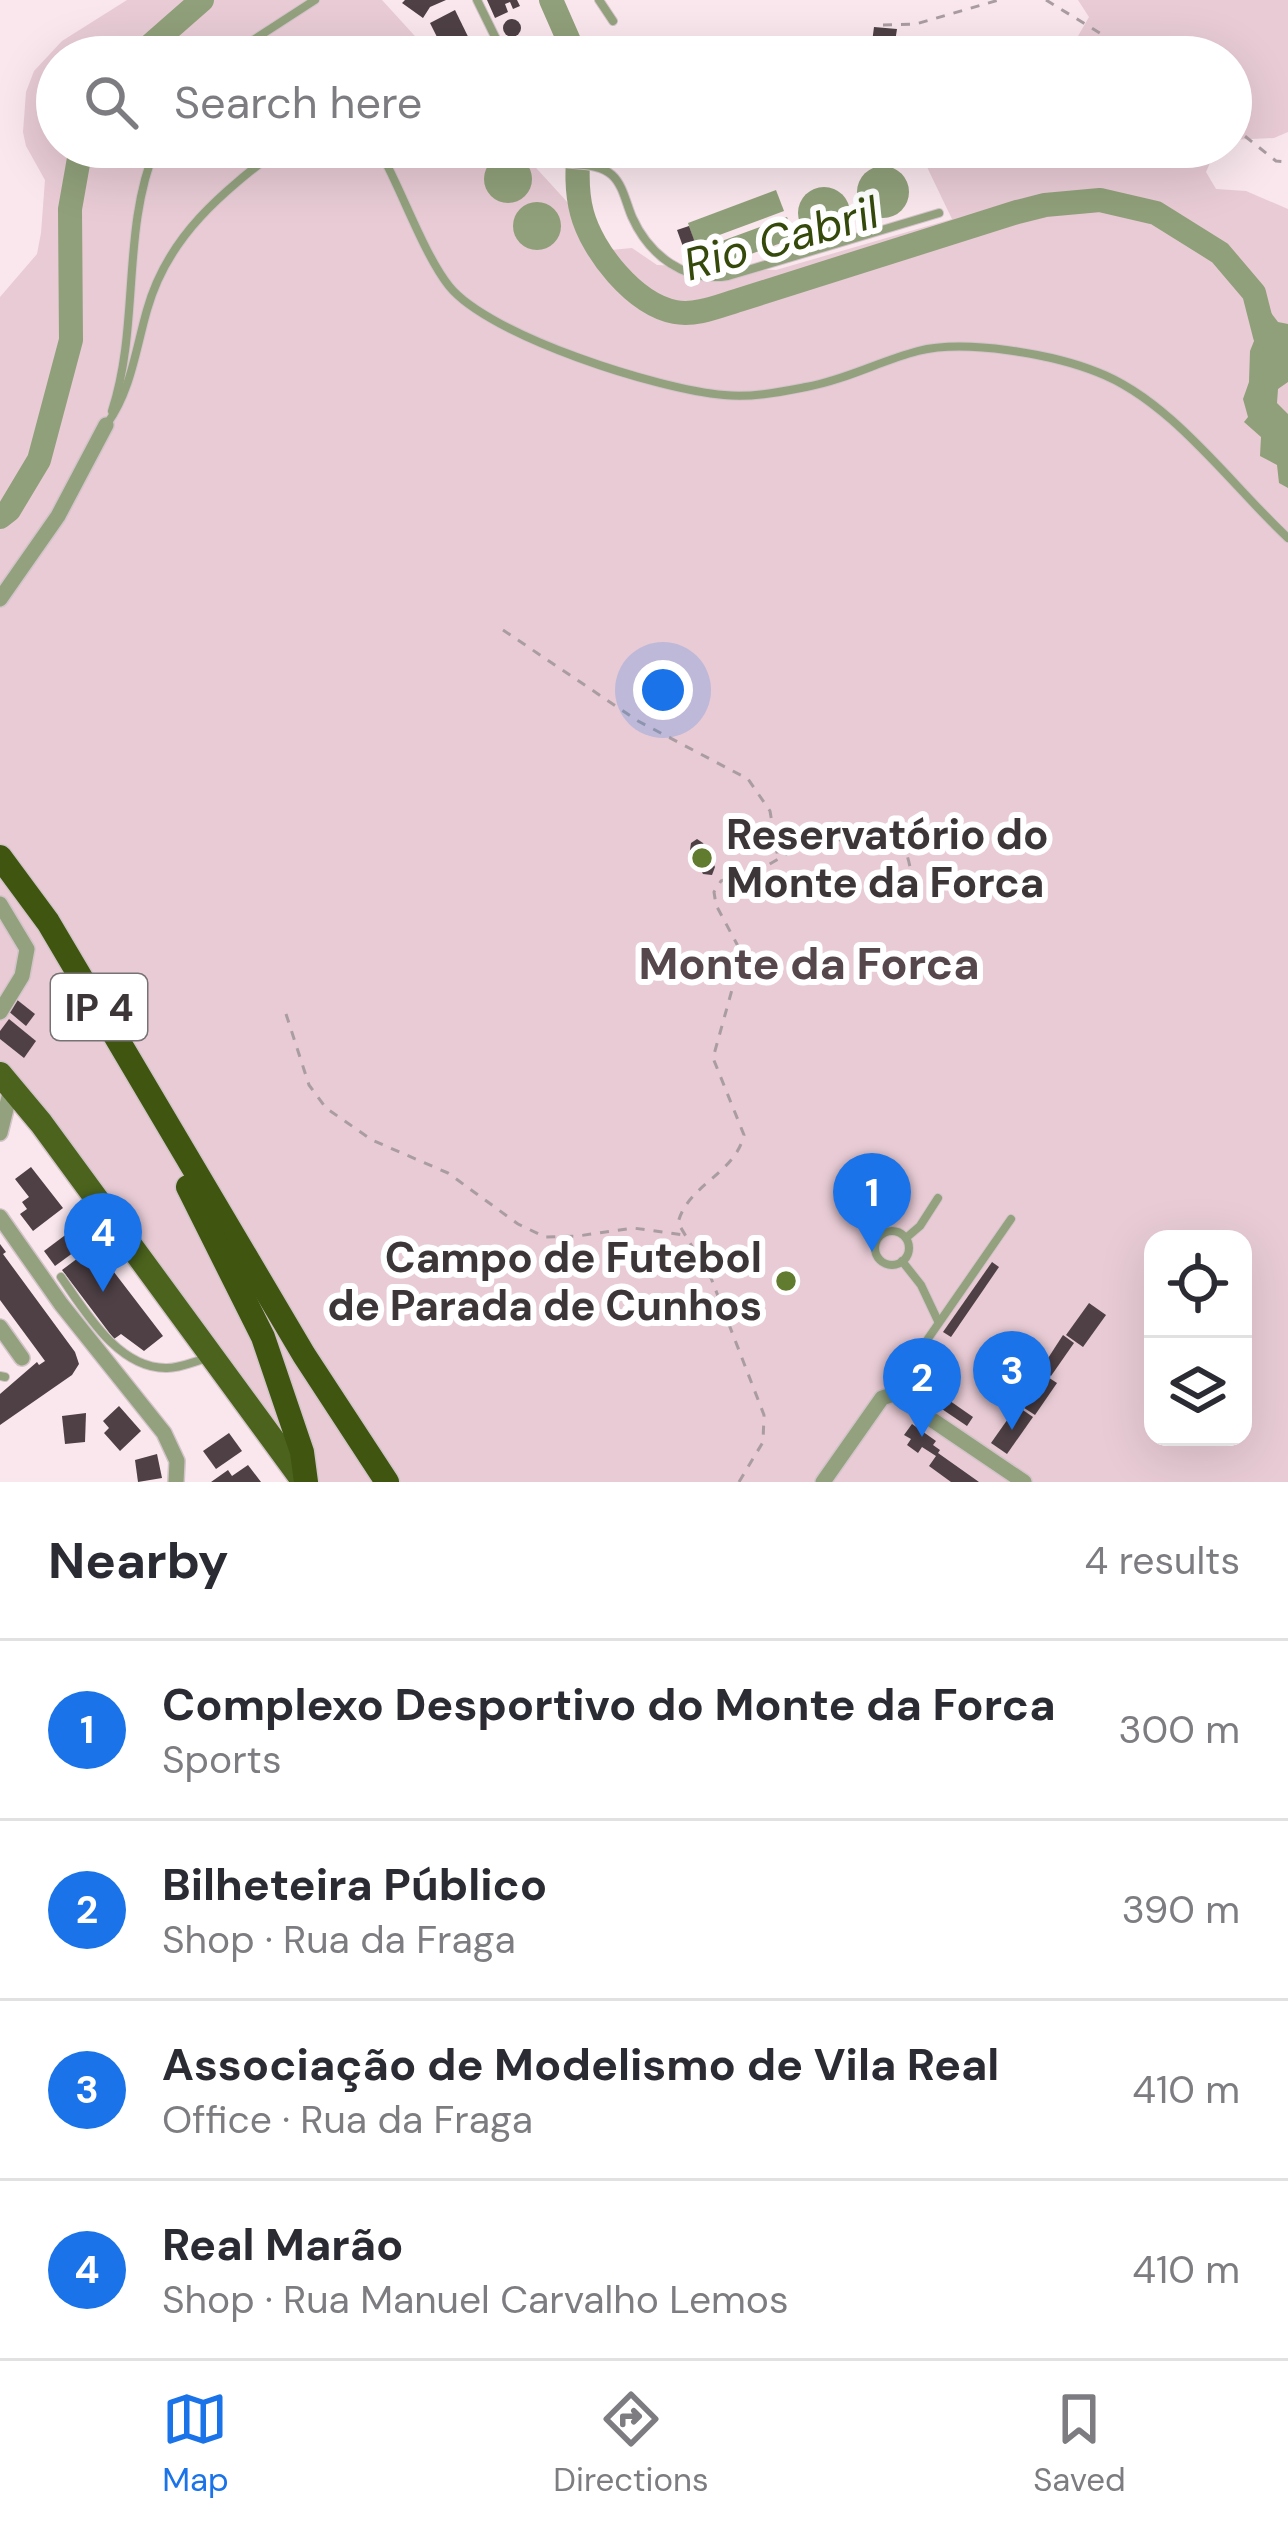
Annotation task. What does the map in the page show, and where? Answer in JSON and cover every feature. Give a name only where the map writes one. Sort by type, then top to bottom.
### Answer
[{"type":"highway","name":"IP 4","points":[[0,856],[48,922],[304,1355],[387,1482]]},
{"type":"highway","name":"IP 4","points":[[0,872],[32,916],[295,1361],[374,1482]]},
{"type":"highway","points":[[160,1131],[263,1337],[302,1452],[305,1482]]},
{"type":"main road","points":[[6,1079],[305,1482]]},
{"type":"street","points":[[0,599],[58,516],[106,425]]},
{"type":"street","points":[[0,904],[27,949],[22,976],[6,990],[0,1012]]},
{"type":"street","points":[[0,1133],[6,1079]]},
{"type":"street","points":[[0,1217],[61,1304],[164,1433],[177,1461],[176,1482]]},
{"type":"street","points":[[0,1327],[22,1358]]},
{"type":"street","points":[[824,1482],[882,1398],[891,1394],[1024,1482]]},
{"type":"lane","points":[[259,36],[315,0]]},
{"type":"lane","points":[[477,0],[495,36]]},
{"type":"lane","points":[[599,0],[614,21]]},
{"type":"lane","points":[[106,425],[122,368],[140,199],[150,168]]},
{"type":"lane","points":[[106,425],[127,386],[156,283],[178,240],[255,168]]},
{"type":"lane","points":[[389,168],[448,285],[475,309],[532,340],[678,388],[730,396],[827,383],[932,349],[997,351],[1074,364],[1110,377],[1159,409],[1288,538]]},
{"type":"lane","points":[[597,168],[617,181],[654,251],[680,269],[710,278],[939,213]]},
{"type":"lane","points":[[906,1238],[938,1198]]},
{"type":"lane","points":[[891,1394],[1011,1219]]},
{"type":"lane","points":[[892,1230],[906,1238],[909,1249],[902,1261],[883,1262],[876,1253],[875,1242],[882,1234],[892,1230]]},
{"type":"lane","points":[[902,1261],[921,1285],[939,1322]]},
{"type":"lane","points":[[61,1277],[111,1341],[142,1361],[166,1368],[212,1356]]},
{"type":"path","points":[[883,25],[916,24],[999,0]]},
{"type":"path","points":[[1046,0],[1105,36]]},
{"type":"path","points":[[1252,142],[1276,161],[1288,162]]},
{"type":"path","points":[[503,631],[638,721],[748,779],[770,811],[778,860]]},
{"type":"path","points":[[739,1482],[763,1442],[764,1415],[711,1278],[680,1229],[680,1215],[734,1160],[744,1135],[713,1058],[740,961],[739,948],[714,892],[721,881],[778,860],[814,838],[841,840],[883,828],[910,858],[913,905]]},
{"type":"path","points":[[286,1014],[309,1085],[326,1108],[372,1140],[448,1173],[518,1224],[545,1237],[633,1228],[686,1236]]},
{"type":"shaded area","points":[[127,0],[382,0],[415,36],[70,36]]},
{"type":"shaded area","points":[[1078,0],[1288,0],[1288,132],[1252,139],[1252,36],[1078,36],[1089,17]]},
{"type":"shaded area","points":[[36,69],[36,164],[23,132],[26,92]]},
{"type":"shaded area","points":[[38,168],[536,168],[611,250],[632,248],[657,265],[776,270],[952,219],[927,168],[1208,168],[1216,189],[1246,191],[1288,209],[1288,1482],[317,1482],[33,1094],[0,1079],[0,297],[37,254],[45,180]]},
{"type":"water","points":[[487,168],[530,170],[530,188],[517,201],[499,201],[486,188]]},
{"type":"water","points":[[873,168],[893,168],[907,182],[907,202],[893,216],[873,216],[859,202],[859,182]]},
{"type":"water","points":[[824,187],[843,194],[850,213],[843,232],[824,239],[805,232],[798,213],[805,194]]},
{"type":"water","points":[[776,190],[784,211],[695,244],[688,223]]},
{"type":"water","points":[[537,202],[554,209],[561,226],[554,243],[537,250],[520,243],[513,226],[520,209]]},
{"type":"water","points":[[787,217],[795,238],[707,270],[700,249]]},
{"type":"water","points":[[1262,301],[1278,322],[1288,324],[1288,382],[1278,389],[1277,403],[1288,414],[1288,488],[1279,483],[1277,465],[1260,456],[1261,437],[1244,422],[1250,351],[1260,326],[1255,308]]},
{"type":"building","points":[[446,0],[430,7],[423,18],[402,3]]},
{"type":"building","points":[[487,0],[517,0],[520,6],[513,9],[510,2],[505,4],[508,12],[495,18]]},
{"type":"building","points":[[455,10],[468,36],[436,36],[430,23]]},
{"type":"building","points":[[505,21],[519,21],[519,35],[505,35]]},
{"type":"building","points":[[874,27],[897,29],[896,36],[873,36]]},
{"type":"building","points":[[689,226],[702,262],[690,266],[677,230]]},
{"type":"building","name":"Reservatório do Monte da Forca","points":[[697,839],[715,867],[712,875],[703,874],[690,850]]},
{"type":"building","points":[[16,999],[35,1014],[26,1026],[7,1010]]},
{"type":"building","points":[[9,1019],[36,1041],[24,1058],[0,1039]]},
{"type":"building","points":[[31,1167],[63,1208],[33,1231],[20,1214],[27,1209],[22,1202],[29,1197],[15,1179]]},
{"type":"building","points":[[877,1177],[891,1200],[871,1213],[856,1190]]},
{"type":"building","points":[[80,1224],[92,1239],[55,1266],[44,1251]]},
{"type":"building","points":[[0,1244],[79,1364],[72,1375],[0,1425],[0,1394],[37,1362],[45,1361],[0,1300]]},
{"type":"building","points":[[94,1246],[163,1336],[144,1351],[121,1334],[114,1339],[62,1270]]},
{"type":"building","points":[[992,1262],[999,1267],[951,1337],[943,1332]]},
{"type":"building","points":[[1089,1303],[1106,1315],[1083,1347],[1066,1335]]},
{"type":"building","points":[[1063,1335],[1074,1343],[1051,1376],[1041,1369]]},
{"type":"building","points":[[1040,1372],[1057,1383],[1035,1415],[1018,1404]]},
{"type":"building","points":[[940,1394],[973,1417],[967,1426],[933,1403]]},
{"type":"building","points":[[119,1406],[141,1431],[120,1451],[104,1433],[109,1428],[103,1421]]},
{"type":"building","points":[[1017,1406],[1033,1417],[1007,1454],[991,1443]]},
{"type":"building","points":[[86,1413],[85,1442],[65,1444],[62,1416]]},
{"type":"building","points":[[912,1424],[936,1441],[933,1445],[938,1453],[979,1482],[951,1482],[929,1466],[936,1456],[907,1445],[911,1439],[904,1435]]},
{"type":"building","points":[[229,1433],[242,1451],[216,1469],[203,1451]]},
{"type":"building","points":[[157,1454],[162,1478],[138,1482],[135,1460]]},
{"type":"building","points":[[248,1465],[261,1482],[211,1482],[228,1470],[232,1476]]},
{"type":"waterway","name":"Rio Cabril","points":[[161,36],[202,0]]},
{"type":"waterway","name":"Rio Cabril","points":[[551,0],[567,36]]},
{"type":"waterway","name":"Rio Cabril","points":[[0,517],[39,460],[71,340],[70,209],[77,168]]},
{"type":"waterway","name":"Rio Cabril","points":[[578,168],[580,205],[605,259],[630,287],[675,312],[715,307],[1017,212],[1100,200],[1156,213],[1220,253],[1254,293],[1265,336]]},
{"type":"place","name":"Reservatório do Monte da Forca","points":[[702,858]]},
{"type":"place","name":"Complexo Desportivo do Monte da Forca","points":[[872,1252]]},
{"type":"place","name":"Campo de Futebol de Parada de Cunhos","points":[[786,1281]]},
{"type":"place","name":"Real Marão","points":[[103,1292]]},
{"type":"place","name":"Associação de Modelismo de Vila Real","points":[[1012,1430]]},
{"type":"place","name":"Bilheteira Público","points":[[922,1437]]},
{"type":"district","name":"Monte da Forca","points":[[809,963]]}]
